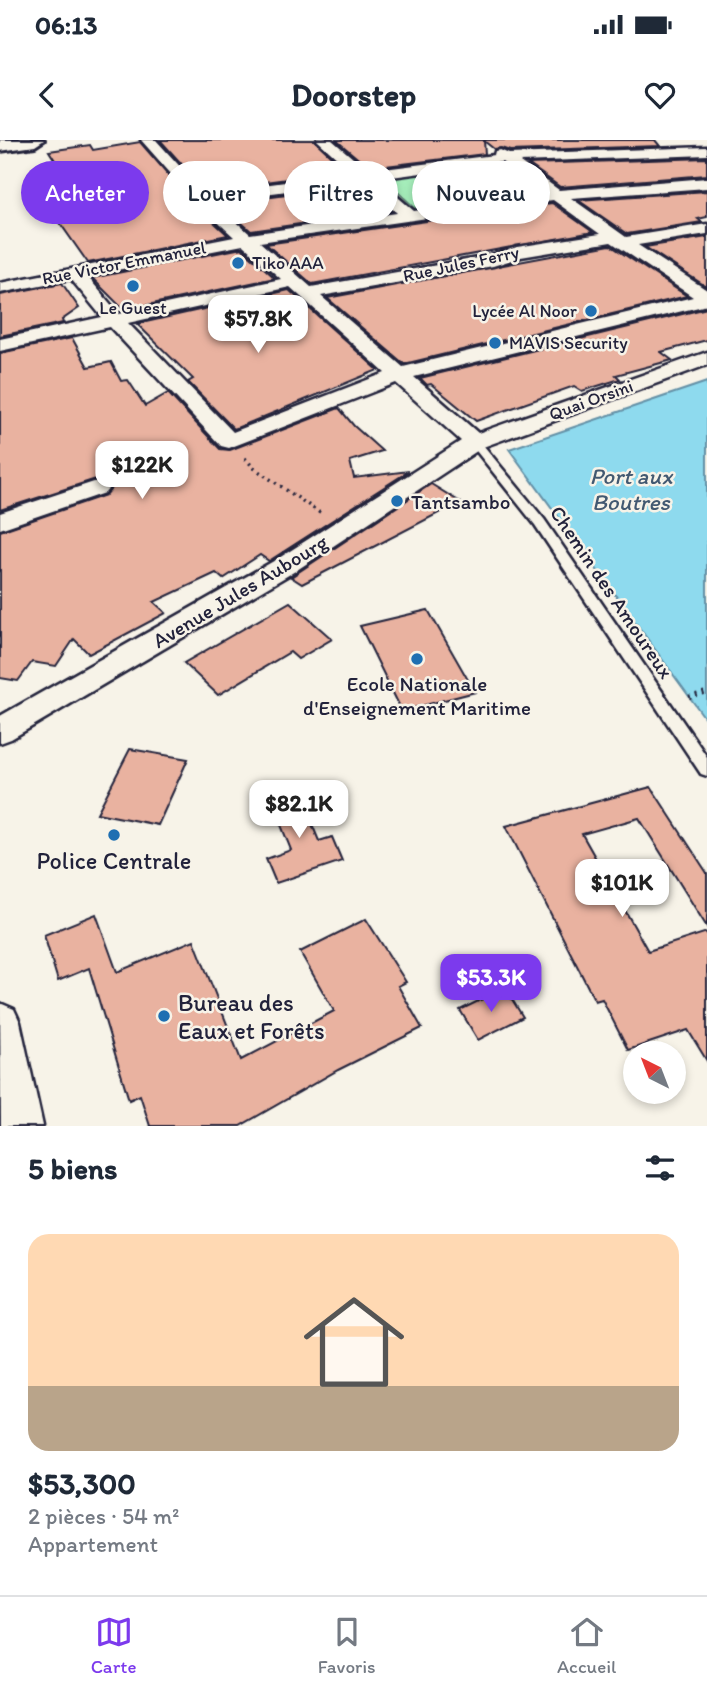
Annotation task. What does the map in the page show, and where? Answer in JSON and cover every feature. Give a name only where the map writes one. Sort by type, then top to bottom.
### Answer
[{"type":"main road","points":[[0,145],[35,140]]},
{"type":"street","points":[[148,140],[167,161]]},
{"type":"street","points":[[324,140],[346,161]]},
{"type":"street","points":[[486,140],[503,158],[707,298]]},
{"type":"street","points":[[398,170],[503,158],[683,146],[707,150]]},
{"type":"street","points":[[683,146],[707,166]]},
{"type":"street","name":"Rue Victor Emmanuel","points":[[0,288],[248,239],[408,215],[556,195],[707,183]]},
{"type":"street","points":[[398,207],[408,215]]},
{"type":"street","points":[[231,224],[475,442]]},
{"type":"street","name":"Rue Jules Ferry","points":[[0,345],[114,320],[301,287],[707,229]]},
{"type":"street","points":[[75,273],[114,320],[229,441],[397,374],[707,298]]},
{"type":"street","name":"Quai Orsini","points":[[475,442],[707,358]]},
{"type":"street","name":"Avenue Jules Aubourg","points":[[0,731],[288,564],[475,442]]},
{"type":"street","points":[[0,521],[97,488]]},
{"type":"street","points":[[0,1021],[22,1126]]},
{"type":"lane","name":"Chemin des Amoureux","points":[[475,442],[540,522],[707,770]]},
{"type":"path","points":[[229,441],[254,468],[344,529]]},
{"type":"path","points":[[689,697],[707,692]]},
{"type":"green space","points":[[412,174],[412,205],[398,192],[398,176]]},
{"type":"water","name":"Port aux Boutres","points":[[707,382],[707,721],[509,449]]},
{"type":"building","points":[[160,140],[314,140],[336,161],[284,161],[284,179],[270,181],[270,161],[179,161]]},
{"type":"building","points":[[336,140],[655,140],[660,146],[510,151],[494,149],[484,141],[485,154],[398,164],[398,161],[361,161]]},
{"type":"building","points":[[140,142],[163,168],[163,224],[216,224],[228,235],[88,263],[61,224],[149,224],[149,161],[55,161],[49,151],[90,145],[93,150]]},
{"type":"building","points":[[707,158],[707,175],[560,187],[550,180],[550,163]]},
{"type":"building","points":[[707,191],[707,217],[698,219],[702,222],[627,234],[578,200]]},
{"type":"building","points":[[284,194],[284,224],[300,224],[251,231],[243,224],[270,224],[270,196]]},
{"type":"building","points":[[550,203],[593,232],[312,284],[266,244],[412,223],[550,224]]},
{"type":"building","points":[[707,237],[707,287],[645,247]]},
{"type":"building","points":[[610,245],[687,296],[404,364],[327,298]]},
{"type":"building","points":[[242,248],[275,278],[124,310],[92,278]]},
{"type":"building","points":[[62,283],[79,308],[62,320],[63,323],[0,336],[0,295]]},
{"type":"building","points":[[289,290],[378,370],[234,429],[188,382],[193,379],[137,324]]},
{"type":"building","points":[[707,308],[707,340],[661,352],[672,360],[616,375],[620,379],[582,391],[574,386],[476,421],[420,378]]},
{"type":"building","points":[[72,338],[88,367],[111,362],[121,381],[128,380],[145,406],[168,393],[220,449],[230,450],[339,408],[354,426],[382,451],[350,461],[354,478],[409,471],[269,561],[260,555],[223,579],[216,573],[154,602],[166,613],[89,654],[74,639],[56,666],[32,662],[18,681],[0,678],[0,531],[106,495],[112,488],[106,480],[96,479],[0,510],[0,353]]},
{"type":"building","points":[[431,484],[460,502],[302,584],[291,577]]},
{"type":"building","points":[[290,602],[332,639],[298,659],[290,652],[218,695],[184,663]]},
{"type":"building","name":"Ecole Nationale d'Enseignement Maritime","points":[[428,610],[475,692],[402,711],[360,626]]},
{"type":"building","points":[[130,749],[188,759],[158,825],[97,813]]},
{"type":"building","points":[[296,786],[319,841],[332,837],[342,861],[276,883],[266,859],[291,850],[269,795]]},
{"type":"building","points":[[651,787],[707,873],[707,927],[639,818],[582,834],[648,951],[707,932],[707,1061],[688,1030],[655,1041],[623,1041],[602,999],[595,1001],[506,826]]},
{"type":"building","points":[[96,914],[117,972],[194,940],[241,1060],[334,1011],[300,952],[366,919],[406,982],[398,986],[422,1028],[338,1070],[240,1126],[150,1126],[140,1095],[129,1100],[89,968],[58,981],[44,935]]},
{"type":"building","points":[[505,988],[523,1017],[478,1040],[460,1010]]},
{"type":"place","name":"Tiko AAA","points":[[238,263]]},
{"type":"place","name":"Le Guest","points":[[133,286]]},
{"type":"place","name":"Lycée Al Noor","points":[[591,311]]},
{"type":"place","name":"MAVIS Security","points":[[495,343]]},
{"type":"place","name":"Tantsambo","points":[[397,501]]},
{"type":"place","name":"Ecole Nationale d'Enseignement Maritime","points":[[417,659]]},
{"type":"place","name":"Police Centrale","points":[[114,835]]},
{"type":"place","name":"Bureau des Eaux et Forêts","points":[[164,1016]]}]
